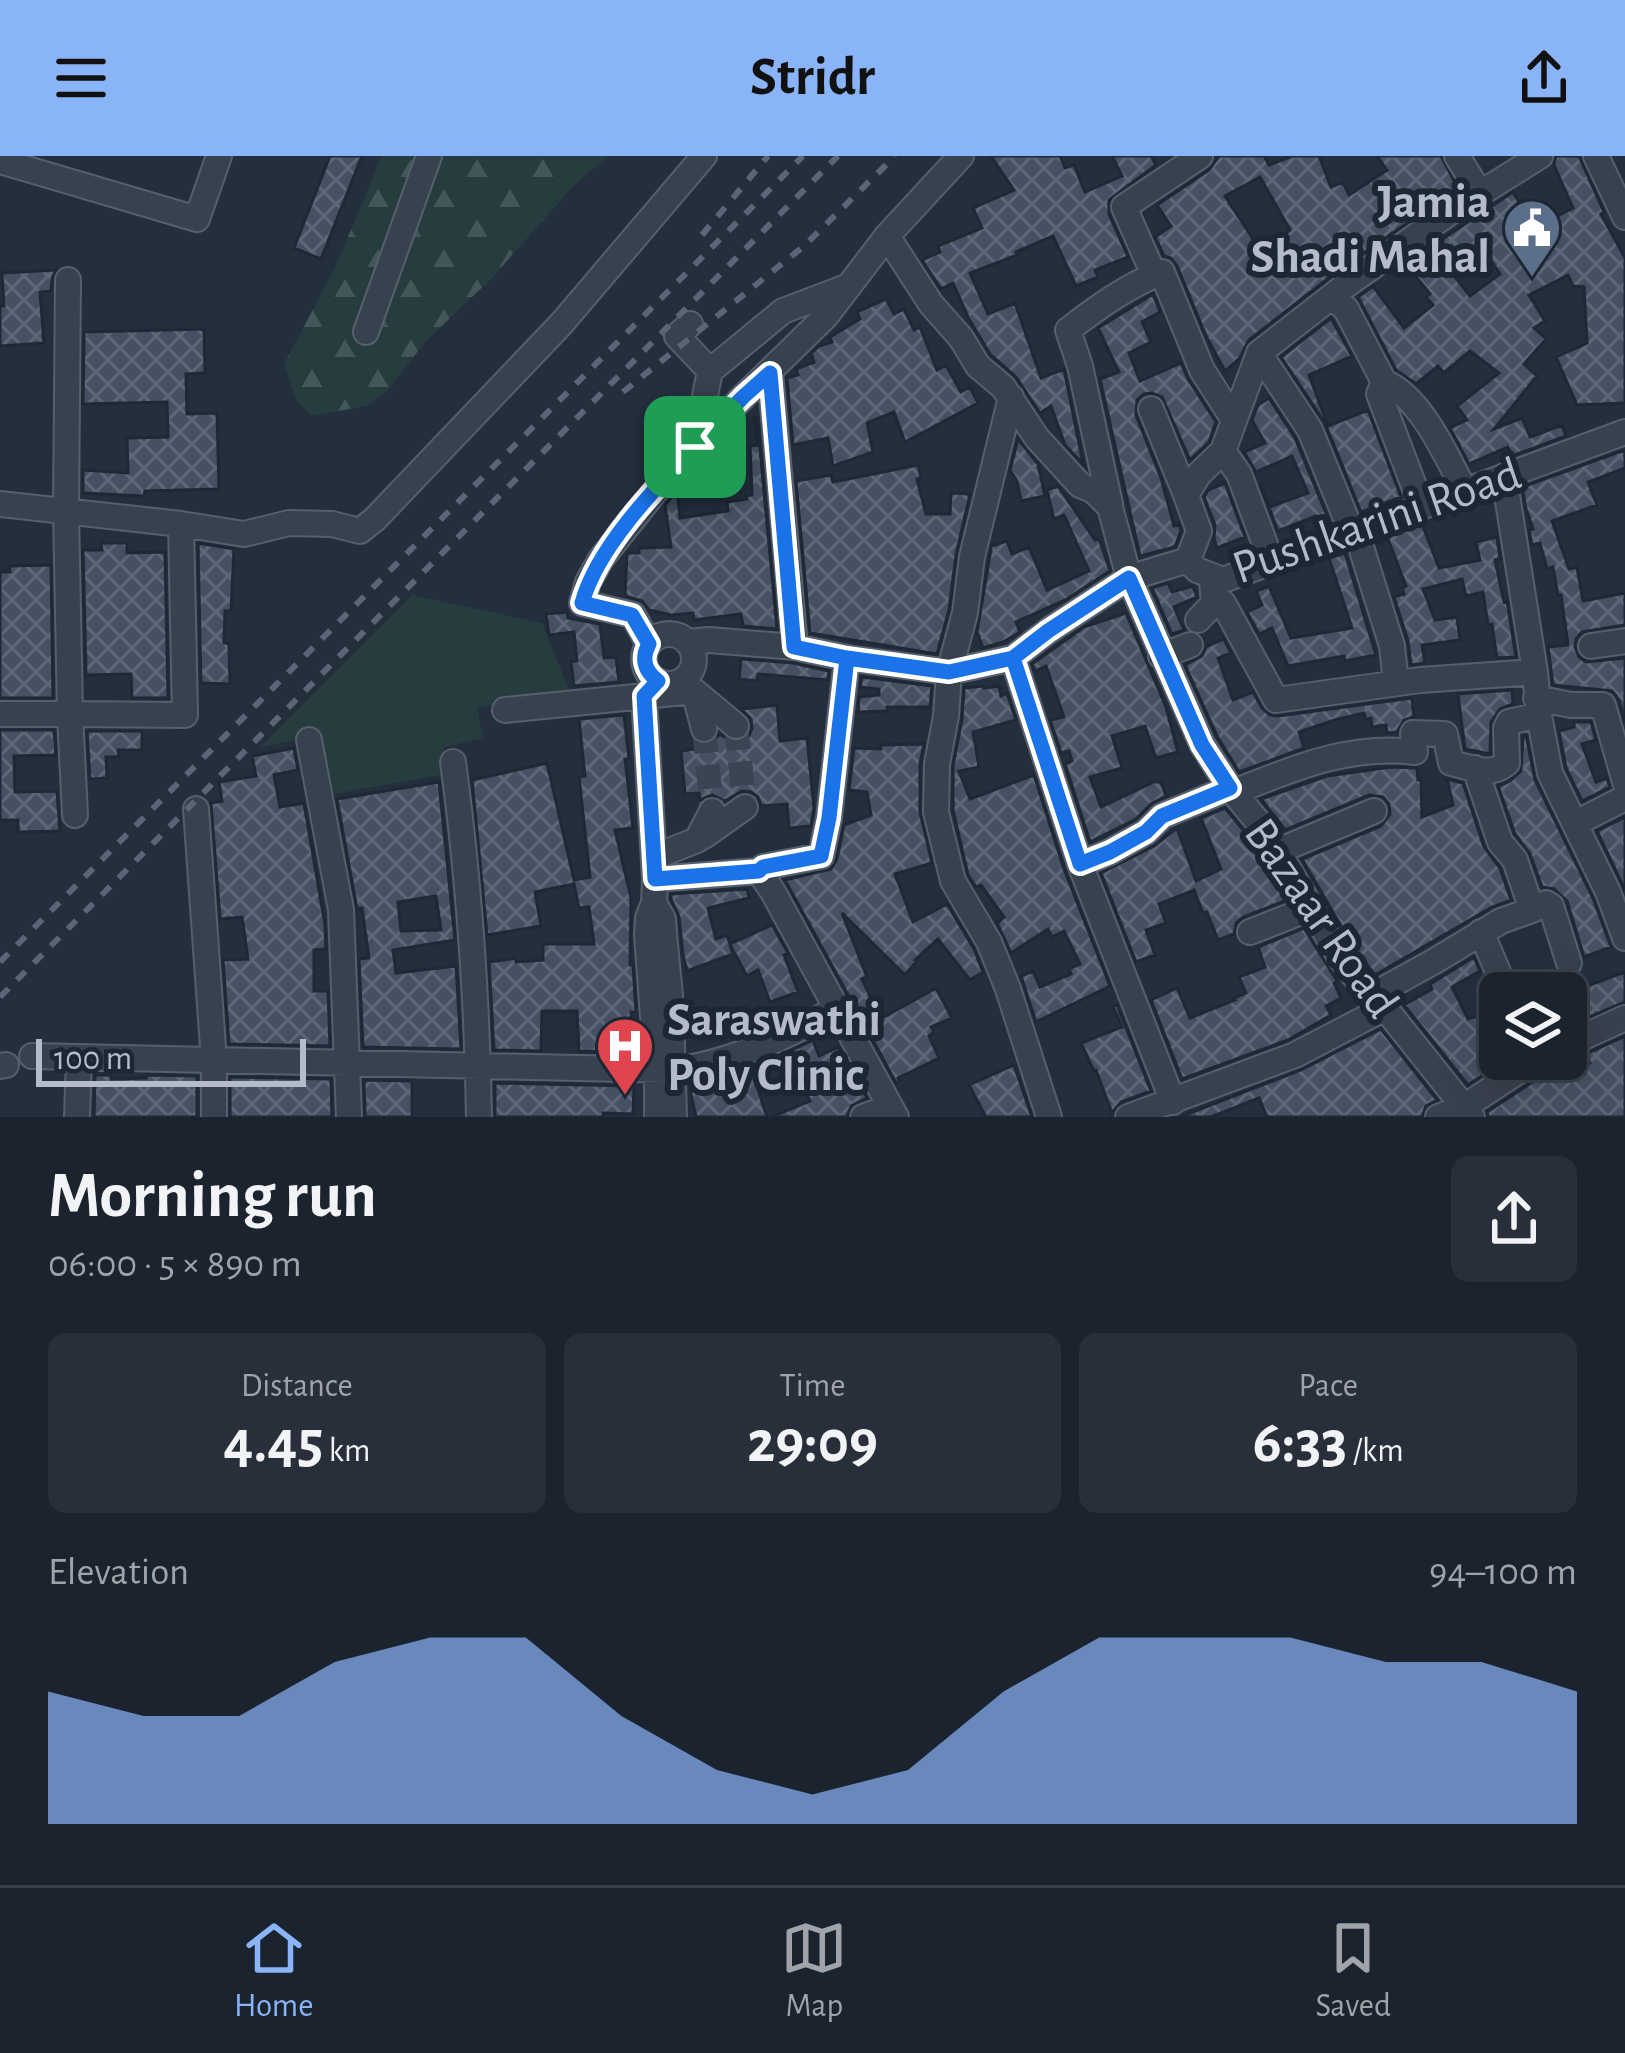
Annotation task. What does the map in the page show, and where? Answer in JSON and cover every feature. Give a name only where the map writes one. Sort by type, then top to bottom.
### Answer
[{"type":"street","points":[[0,160],[197,219],[219,156]]},
{"type":"street","points":[[366,332],[429,156]]},
{"type":"street","points":[[0,504],[244,534],[289,523],[360,530],[562,323],[704,156]]},
{"type":"street","points":[[649,644],[632,615],[582,603],[601,559],[695,447],[826,316],[887,236],[961,156]]},
{"type":"street","points":[[1200,156],[1124,207],[1154,275],[1162,272],[1202,370],[1234,420]]},
{"type":"street","points":[[1457,156],[1480,193]]},
{"type":"street","points":[[1186,495],[1199,474],[1223,452],[1259,353],[1349,283],[1540,156]]},
{"type":"street","points":[[1597,156],[1625,217]]},
{"type":"street","points":[[887,236],[978,366],[1011,397],[1037,437],[1080,485],[1110,507]]},
{"type":"street","name":"Bazaar Road","points":[[1154,275],[1100,304],[1068,330],[1129,578],[1202,745],[1268,834],[1341,959],[1468,1112]]},
{"type":"street","points":[[68,280],[66,511],[75,815]]},
{"type":"street","points":[[695,447],[710,371],[783,311],[851,285]]},
{"type":"street","points":[[1333,298],[1346,309],[1384,382],[1400,389],[1431,430],[1465,491]]},
{"type":"street","points":[[690,324],[677,336],[710,371]]},
{"type":"street","points":[[1259,353],[1310,430],[1354,532],[1392,646],[1396,683]]},
{"type":"street","points":[[770,373],[794,647]]},
{"type":"street","points":[[1384,382],[1379,394],[1422,507]]},
{"type":"street","points":[[1011,397],[949,672],[936,812],[952,881],[989,942],[1026,1037],[1049,1117]]},
{"type":"street","points":[[1151,409],[1199,531],[1204,576],[1214,603],[1198,620]]},
{"type":"street","name":"Pushkarini Road","points":[[1013,658],[1129,578],[1223,580],[1625,432]]},
{"type":"street","points":[[1223,452],[1238,474],[1272,562]]},
{"type":"street","points":[[1504,476],[1550,773],[1625,938]]},
{"type":"street","points":[[0,714],[185,715],[181,524]]},
{"type":"street","points":[[1204,576],[1276,700],[1396,683],[1603,705],[1625,782]]},
{"type":"street","points":[[674,1117],[666,1070],[663,919],[654,880],[651,688],[645,667],[649,644],[672,634],[687,642],[794,647],[949,672],[1013,658],[1080,864],[1187,1104]]},
{"type":"street","points":[[1591,646],[1625,640]]},
{"type":"street","points":[[505,710],[675,683],[689,674],[694,658],[687,642]]},
{"type":"street","points":[[1160,656],[1190,645]]},
{"type":"street","points":[[654,880],[759,871],[821,856],[847,658]]},
{"type":"street","points":[[651,688],[694,691],[720,728]]},
{"type":"street","points":[[1080,864],[1146,832],[1162,816],[1232,790],[1340,755],[1384,748],[1415,752],[1413,733],[1445,734],[1450,763],[1482,772],[1502,768],[1507,763],[1506,728],[1537,695]]},
{"type":"street","points":[[308,740],[341,910],[349,1117]]},
{"type":"street","points":[[453,762],[462,827],[478,1117]]},
{"type":"street","points":[[1475,768],[1500,842],[1515,860],[1532,910]]},
{"type":"street","points":[[1576,823],[1625,798]]},
{"type":"street","points":[[196,808],[214,1117]]},
{"type":"street","points":[[654,880],[728,809]]},
{"type":"street","points":[[1278,851],[1374,811]]},
{"type":"street","points":[[759,871],[893,1112],[863,1117]]},
{"type":"street","points":[[1128,1117],[1187,1104],[1295,1055],[1481,932],[1546,903],[1569,963]]},
{"type":"street","points":[[1250,932],[1312,908]]},
{"type":"street","points":[[1481,932],[1498,972]]},
{"type":"street","points":[[32,1056],[666,1070],[700,1067],[745,1052],[836,1009]]},
{"type":"street","points":[[1587,1035],[1625,1018]]},
{"type":"street","points":[[77,1117],[79,1058]]},
{"type":"street","points":[[657,1117],[666,1070]]},
{"type":"street","points":[[1438,1117],[1468,1112],[1510,1080]]},
{"type":"green space","points":[[382,156],[608,156],[575,184],[490,280],[426,341],[386,392],[366,406],[311,416],[296,399],[284,364],[335,268]]},
{"type":"green space","points":[[412,595],[542,623],[572,697],[477,707],[483,738],[444,747],[447,774],[328,795],[313,737],[260,747]]},
{"type":"building","points":[[330,156],[362,156],[321,259],[294,248]]},
{"type":"building","points":[[991,156],[1060,156],[1065,168],[1074,165],[1085,192],[1122,176],[1112,156],[1151,156],[1156,165],[1109,200],[1109,214],[1128,257],[1095,270],[1098,277],[1076,286],[1053,236],[970,273],[988,314],[1015,303],[1041,378],[1064,369],[1083,464],[1065,445],[1051,406],[1040,413],[1016,377],[990,354],[953,283],[941,289],[922,260],[940,252],[938,246],[982,228],[973,208],[1014,190]]},
{"type":"building","points":[[1219,156],[1264,156],[1269,165],[1292,156],[1319,156],[1331,187],[1343,182],[1349,195],[1387,170],[1377,156],[1441,156],[1458,188],[1339,270],[1249,340],[1239,359],[1225,371],[1177,266],[1164,256],[1155,237],[1171,226],[1157,205],[1209,170]],"holes":[[[1260,177],[1290,230],[1259,248],[1225,196]]]},
{"type":"building","points":[[1556,156],[1579,156],[1601,214],[1625,258],[1625,403],[1577,405],[1556,357],[1587,343],[1584,287],[1573,286],[1568,275],[1529,295],[1545,321],[1534,328],[1546,339],[1524,364],[1537,376],[1494,429],[1522,418],[1530,437],[1562,425],[1566,436],[1512,456],[1508,447],[1469,464],[1450,428],[1467,420],[1457,406],[1499,373],[1470,351],[1444,373],[1438,366],[1416,384],[1396,370],[1358,297],[1373,286],[1404,328],[1433,305],[1408,262],[1513,192],[1541,224],[1573,208],[1554,165]],"holes":[[[1483,249],[1500,274],[1470,296],[1451,272]]]},
{"type":"building","points":[[56,270],[51,291],[40,292],[44,343],[0,346],[2,273]]},
{"type":"building","points":[[1153,294],[1160,312],[1142,322],[1151,342],[1129,353],[1140,381],[1181,363],[1216,422],[1209,442],[1190,460],[1162,397],[1152,393],[1137,400],[1136,415],[1174,526],[1179,524],[1181,531],[1175,547],[1140,556],[1100,379],[1119,372],[1098,328]]},
{"type":"building","points":[[886,299],[894,314],[904,309],[914,330],[920,327],[937,370],[946,365],[961,392],[970,387],[978,403],[905,442],[894,412],[867,423],[873,452],[833,466],[828,438],[793,445],[787,378],[814,362],[811,353],[832,342],[830,337],[860,319],[857,312]]},
{"type":"building","points":[[1331,318],[1352,356],[1309,375],[1328,426],[1368,410],[1401,497],[1361,512],[1325,423],[1281,357]]},
{"type":"building","points":[[204,329],[205,373],[186,374],[187,414],[217,413],[219,489],[145,491],[144,496],[83,493],[83,470],[128,473],[127,438],[168,437],[167,402],[83,404],[84,332]]},
{"type":"building","points":[[1269,398],[1295,438],[1330,523],[1320,526],[1316,516],[1278,531],[1260,484],[1270,507],[1308,493],[1292,456],[1256,472],[1244,452],[1265,443],[1252,420],[1258,405]]},
{"type":"building","points":[[757,417],[777,629],[743,626],[741,614],[694,620],[693,613],[649,610],[642,601],[625,596],[627,553],[671,547],[665,505],[677,491],[680,518],[728,511],[727,502],[752,495],[750,446],[758,445]]},
{"type":"building","points":[[1018,439],[1038,464],[1045,496],[1021,501],[1010,470]]},
{"type":"building","points":[[1625,450],[1625,468],[1588,482],[1597,505],[1552,521],[1569,569],[1577,567],[1583,601],[1625,593],[1625,625],[1582,632],[1575,647],[1586,662],[1625,658],[1625,722],[1612,691],[1553,685],[1548,647],[1568,645],[1561,595],[1540,543],[1532,545],[1529,530],[1533,529],[1522,487]]},
{"type":"building","points":[[918,465],[926,514],[950,514],[951,493],[970,494],[937,654],[810,633],[796,481],[831,475],[833,482]]},
{"type":"building","points":[[1225,483],[1245,537],[1217,548],[1215,525],[1204,497],[1208,490]]},
{"type":"building","points":[[1058,486],[1095,540],[1099,538],[1110,571],[1067,599],[1016,622],[1017,634],[983,648],[977,632],[992,543],[1007,541],[1012,554],[1029,547],[1047,590],[1089,571],[1064,515],[1054,519],[1047,490]]},
{"type":"building","points":[[1422,524],[1439,568],[1480,560],[1476,542],[1497,537],[1500,559],[1495,560],[1516,657],[1497,658],[1483,592],[1466,596],[1462,579],[1423,589],[1435,620],[1457,617],[1460,640],[1422,645],[1425,663],[1411,665],[1394,597],[1404,594],[1406,586],[1388,539],[1376,541]]},
{"type":"building","points":[[101,543],[127,543],[127,553],[165,552],[168,698],[132,698],[131,674],[86,675],[83,550],[102,550]]},
{"type":"building","points":[[198,543],[234,549],[224,643],[229,643],[230,684],[201,683]]},
{"type":"building","points":[[1345,553],[1376,655],[1288,666],[1272,628],[1259,634],[1247,612],[1262,605],[1256,591],[1269,586],[1291,638],[1352,628],[1329,558]]},
{"type":"building","points":[[51,565],[53,698],[0,698],[0,572],[10,572],[9,566]]},
{"type":"building","points":[[1168,583],[1172,592],[1193,586],[1197,597],[1174,607],[1184,630],[1172,634],[1152,588]]},
{"type":"building","points":[[567,612],[568,618],[600,624],[604,658],[616,657],[619,682],[574,686],[574,632],[549,635],[546,614]]},
{"type":"building","points":[[1126,613],[1166,707],[1178,752],[1156,758],[1145,726],[1112,736],[1122,768],[1090,777],[1101,807],[1154,782],[1161,782],[1166,796],[1136,819],[1090,842],[1065,764],[1072,761],[1069,751],[1061,753],[1050,720],[1064,717],[1046,666],[1035,671],[1032,664],[1084,627]]},
{"type":"building","points":[[1224,639],[1231,653],[1218,658],[1233,700],[1253,692],[1262,708],[1278,716],[1412,698],[1414,717],[1404,720],[1397,732],[1387,733],[1386,725],[1372,727],[1364,713],[1335,720],[1299,732],[1304,748],[1239,772],[1185,665]]},
{"type":"building","points":[[741,659],[829,671],[828,680],[758,674],[757,681],[739,679]]},
{"type":"building","points":[[862,677],[932,686],[930,707],[858,712],[859,697],[879,695],[879,689],[860,687]]},
{"type":"building","points":[[999,686],[1001,696],[1007,693],[1016,720],[973,732],[979,767],[959,771],[970,799],[1034,775],[1064,869],[1110,986],[1036,1022],[1021,976],[1033,971],[1040,987],[1071,974],[1069,969],[1080,964],[1064,931],[1052,937],[1048,929],[1011,953],[997,923],[1004,917],[968,875],[953,810],[953,766],[964,688]]},
{"type":"building","points":[[1512,690],[1513,704],[1500,709],[1491,722],[1490,754],[1465,749],[1458,694]]},
{"type":"building","points":[[777,705],[780,741],[807,738],[814,808],[811,826],[789,828],[787,804],[761,806],[751,792],[742,791],[725,801],[712,795],[700,800],[699,793],[685,794],[681,751],[695,749],[694,742],[709,745],[720,734],[732,742],[743,741],[752,728],[751,719],[741,709]]},
{"type":"building","points":[[624,715],[633,828],[615,830],[631,898],[633,1053],[579,1051],[577,1011],[542,1011],[541,1051],[494,1050],[489,962],[543,960],[543,944],[594,944],[589,907],[579,908],[574,884],[535,892],[541,926],[487,935],[472,780],[547,763],[574,880],[590,877],[579,777],[585,776],[579,719]]},
{"type":"building","points":[[1574,722],[1591,722],[1596,740],[1582,744],[1596,782],[1607,778],[1610,787],[1582,801],[1566,768],[1559,731],[1574,727]]},
{"type":"building","points":[[0,730],[54,730],[56,755],[14,756],[15,792],[57,791],[60,831],[18,832],[18,820],[0,820]]},
{"type":"building","points":[[87,731],[142,731],[142,750],[118,750],[119,757],[106,757],[107,778],[90,779]]},
{"type":"building","points":[[1526,735],[1535,780],[1593,898],[1611,947],[1584,957],[1567,901],[1554,889],[1542,887],[1498,786],[1521,771]]},
{"type":"building","points":[[924,744],[920,812],[932,863],[895,874],[913,922],[947,904],[983,972],[970,980],[938,939],[905,975],[842,913],[876,1009],[864,1024],[785,880],[831,869],[844,825],[871,815],[867,792],[849,790],[854,748]]},
{"type":"building","points":[[294,748],[298,770],[274,775],[280,807],[304,803],[325,925],[326,949],[314,950],[314,991],[328,991],[330,1046],[229,1044],[223,960],[248,959],[242,917],[220,919],[211,803],[222,801],[219,782],[256,776],[252,756]]},
{"type":"building","points":[[1417,768],[1422,817],[1453,805],[1447,779],[1463,783],[1484,847],[1500,868],[1511,900],[1375,975],[1355,950],[1302,859],[1381,826],[1390,814],[1389,804],[1383,797],[1369,795],[1285,830],[1261,799],[1327,776]]},
{"type":"building","points":[[439,782],[455,940],[393,950],[396,973],[456,966],[461,1049],[363,1047],[359,959],[369,958],[337,799]],"holes":[[[436,896],[441,930],[401,931],[398,902]]]},
{"type":"building","points":[[1225,808],[1254,843],[1287,900],[1243,917],[1234,934],[1218,940],[1194,890],[1159,904],[1166,923],[1146,930],[1155,955],[1136,962],[1101,873],[1154,846],[1177,828],[1196,881],[1221,869],[1201,818]]},
{"type":"building","points":[[1625,817],[1625,890],[1597,831]]},
{"type":"building","points":[[747,889],[749,898],[708,908],[716,939],[727,935],[730,944],[772,925],[788,953],[784,955],[798,992],[770,1002],[758,970],[747,976],[730,945],[733,954],[687,971],[679,917],[671,899],[671,894]]},
{"type":"building","points":[[1304,928],[1337,981],[1341,998],[1326,1006],[1331,1015],[1288,1040],[1182,1079],[1151,1000],[1177,988],[1190,1018],[1235,1000],[1246,993],[1239,977],[1265,967],[1258,947]]},
{"type":"building","points":[[1474,957],[1480,971],[1452,987],[1468,1019],[1479,1015],[1479,1078],[1468,1085],[1404,1005],[1432,989],[1430,984]]},
{"type":"building","points":[[1625,972],[1625,1002],[1587,1018],[1587,986]]},
{"type":"building","points":[[936,988],[952,1018],[931,1027],[934,1032],[929,1036],[939,1058],[896,1083],[866,1027]]},
{"type":"building","points":[[1117,1005],[1151,1091],[1121,1102],[1112,1113],[1081,1043],[1122,1027],[1113,1006]]},
{"type":"building","points":[[1381,1029],[1437,1100],[1426,1106],[1422,1117],[1267,1117],[1259,1098],[1211,1117],[1180,1117],[1301,1070]]},
{"type":"building","points":[[1625,1036],[1625,1117],[1488,1117],[1487,1112],[1535,1080],[1587,1080],[1587,1054]]},
{"type":"building","points":[[813,1040],[819,1056],[839,1047],[867,1098],[851,1106],[847,1117],[771,1117],[810,1101],[788,1052]]},
{"type":"building","points":[[1014,1065],[1032,1117],[986,1117],[969,1085]]},
{"type":"building","points":[[753,1074],[767,1117],[696,1117],[690,1090]]},
{"type":"building","points":[[95,1075],[111,1075],[111,1079],[197,1076],[197,1117],[94,1117]]},
{"type":"building","points":[[230,1077],[331,1079],[332,1117],[230,1117]]},
{"type":"building","points":[[364,1080],[412,1081],[412,1117],[365,1117]]},
{"type":"building","points":[[495,1083],[634,1086],[633,1114],[495,1117]]},
{"type":"tunnel","points":[[736,726],[745,807]]},
{"type":"tunnel","points":[[704,729],[712,811]]},
{"type":"railway","points":[[702,235],[768,156]]},
{"type":"railway","points":[[0,962],[803,156]]},
{"type":"railway","points":[[0,997],[838,156]]},
{"type":"railway","points":[[623,392],[804,246],[895,156]]},
{"type":"place","name":"Jamia Shadi Mahal","points":[[1532,279]]},
{"type":"place","name":"Saraswathi Poly Clinic","points":[[625,1097]]},
{"type":"route","points":[[695,447],[601,559],[582,603],[632,615],[649,644],[645,667],[658,681],[644,696],[655,879],[759,871],[821,856],[847,658],[949,672],[1013,658],[1129,578],[1202,745],[1230,788],[1162,816],[1146,832],[1080,864],[1013,658],[949,672],[794,647],[770,373],[695,447]]}]
